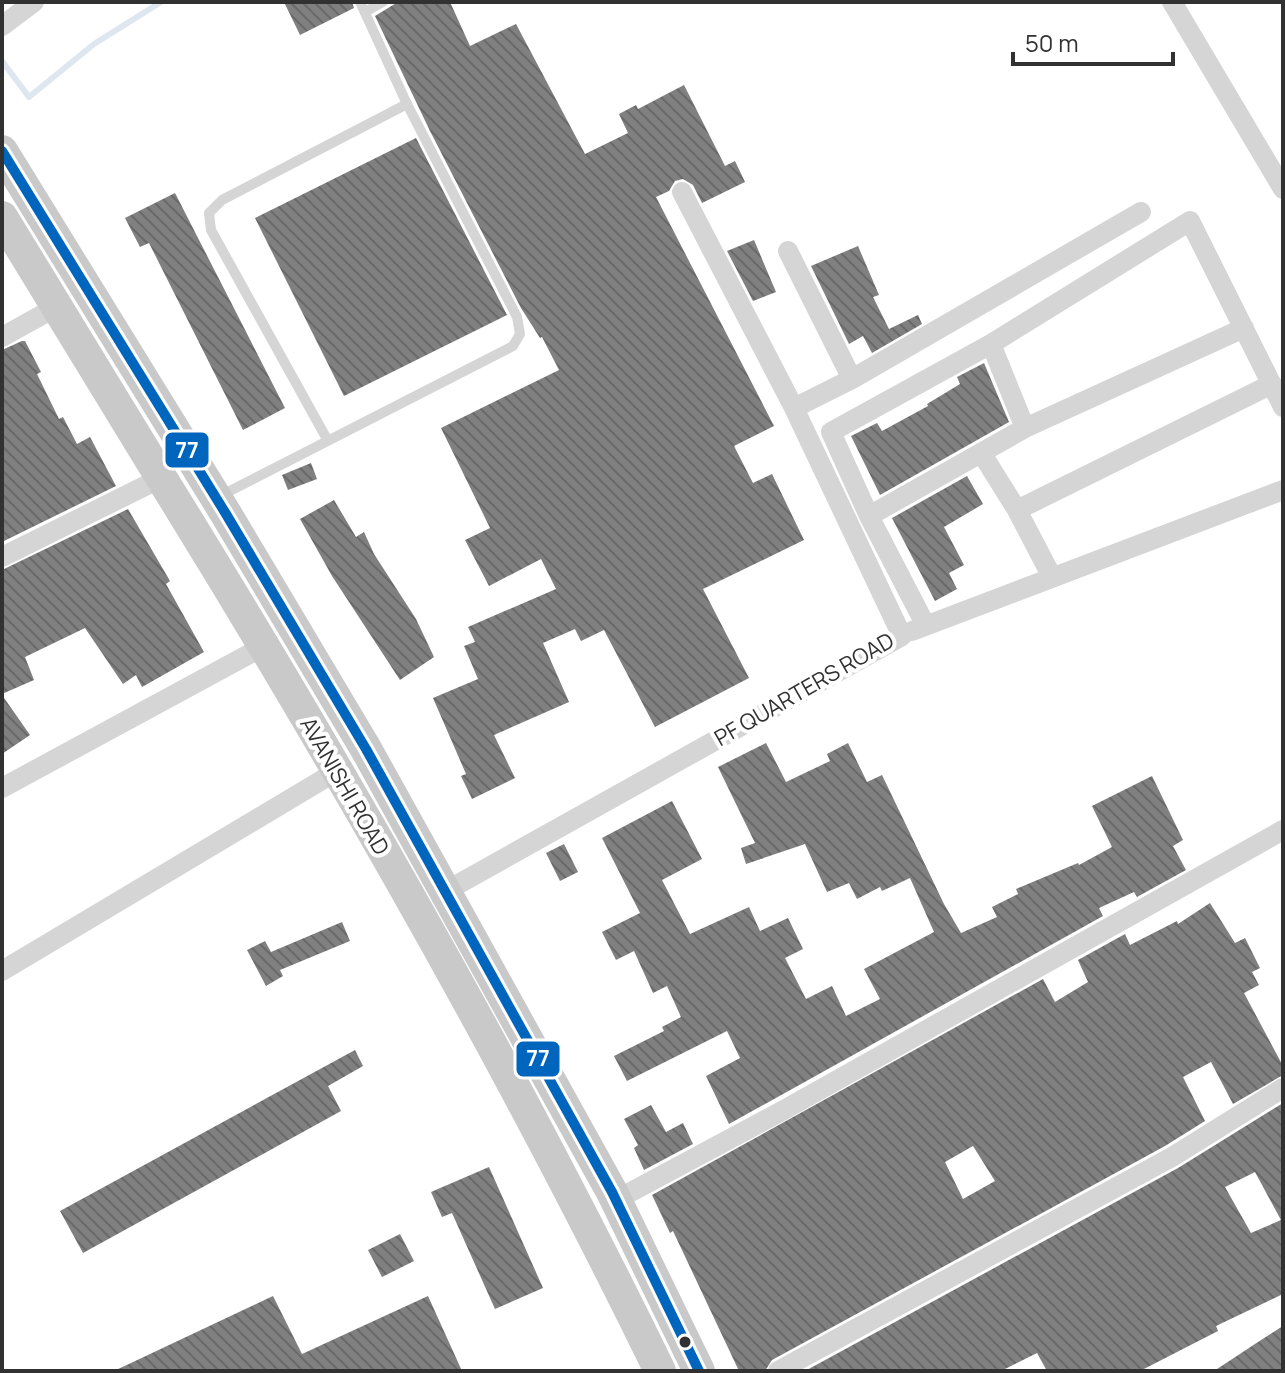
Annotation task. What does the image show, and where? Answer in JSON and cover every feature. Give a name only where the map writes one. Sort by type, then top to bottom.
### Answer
[{"type":"main road","points":[[2,151],[366,749],[616,1200],[699,1371]]},
{"type":"main road","name":"AVANISHI ROAD","points":[[2,217],[337,771],[582,1212],[660,1371]]},
{"type":"street","points":[[2,26],[34,2]]},
{"type":"street","points":[[1172,2],[1283,189]]},
{"type":"street","name":"PF QUARTERS ROAD","points":[[446,891],[902,636],[794,408],[682,192]]},
{"type":"street","points":[[794,408],[852,379],[1141,212]]},
{"type":"street","points":[[925,624],[869,516],[831,432],[991,344],[1190,221],[1283,407]]},
{"type":"street","points":[[788,251],[852,379]]},
{"type":"street","points":[[2,337],[58,306]]},
{"type":"street","points":[[869,516],[1025,428],[1244,328]]},
{"type":"street","points":[[991,344],[1025,428]]},
{"type":"street","points":[[1017,510],[1272,384]]},
{"type":"street","points":[[982,454],[1017,510],[1052,577]]},
{"type":"street","points":[[2,557],[161,478]]},
{"type":"street","points":[[902,636],[925,624],[1283,490]]},
{"type":"street","points":[[2,788],[264,646]]},
{"type":"street","points":[[2,971],[337,771]]},
{"type":"street","points":[[616,1200],[1282,833]]},
{"type":"street","points":[[778,1371],[1172,1157],[1283,1088]]},
{"type":"lane","points":[[216,498],[513,346],[520,334],[517,317],[407,104],[362,7],[383,2]]},
{"type":"lane","points":[[328,441],[211,230],[209,213],[222,200],[407,104]]},
{"type":"building","points":[[284,2],[352,2],[354,8],[300,35]]},
{"type":"building","points":[[398,2],[450,2],[470,46],[516,24],[585,154],[628,133],[619,114],[636,105],[638,109],[684,85],[725,166],[735,161],[745,182],[702,203],[693,185],[683,179],[675,181],[669,191],[656,197],[774,426],[734,446],[753,483],[772,474],[804,540],[703,589],[749,678],[655,727],[604,630],[581,641],[575,629],[543,643],[569,702],[494,735],[515,778],[472,799],[461,776],[466,774],[433,698],[478,679],[464,646],[475,642],[468,627],[556,589],[541,559],[489,586],[465,540],[490,528],[441,428],[559,370],[542,337],[521,308],[375,16]]},
{"type":"building","points":[[416,138],[507,315],[344,396],[255,218]]},
{"type":"building","points":[[175,193],[285,408],[243,430],[149,243],[140,247],[125,218]]},
{"type":"building","points":[[754,240],[776,292],[753,301],[727,251]]},
{"type":"building","points":[[858,246],[879,295],[873,297],[889,329],[918,315],[922,324],[872,353],[863,336],[849,344],[811,266]]},
{"type":"building","points":[[25,341],[41,372],[37,374],[59,419],[63,417],[77,444],[90,437],[116,486],[2,542],[2,350]]},
{"type":"building","points":[[984,363],[1009,422],[880,495],[851,436],[877,423],[882,431],[928,406],[960,384],[957,377]]},
{"type":"building","points":[[311,463],[317,479],[288,490],[282,475]]},
{"type":"building","points":[[967,476],[983,504],[944,527],[964,565],[949,573],[957,589],[935,601],[892,518]]},
{"type":"building","points":[[334,500],[356,537],[364,532],[374,554],[416,619],[434,657],[400,680],[332,576],[300,519]]},
{"type":"building","points":[[128,509],[170,581],[166,584],[204,652],[142,687],[136,675],[123,684],[85,628],[25,657],[34,680],[2,694],[2,570]]},
{"type":"building","points":[[2,695],[30,735],[2,754]]},
{"type":"building","points":[[766,743],[786,782],[830,761],[827,754],[848,743],[867,782],[882,775],[961,933],[997,917],[992,907],[1018,894],[1016,889],[1079,865],[1112,847],[1092,806],[1152,776],[1183,840],[1173,846],[1186,870],[1137,897],[1134,892],[1099,908],[1103,916],[729,1124],[706,1076],[740,1058],[727,1031],[627,1081],[614,1056],[664,1031],[662,1027],[681,1017],[667,986],[653,993],[634,951],[616,960],[602,932],[640,913],[602,838],[672,801],[702,859],[662,880],[690,934],[749,907],[760,931],[788,918],[803,949],[785,958],[806,999],[832,986],[846,1016],[880,999],[864,969],[934,932],[910,878],[882,891],[880,887],[857,899],[849,883],[827,892],[805,844],[746,864],[741,848],[755,843],[718,767]]},
{"type":"building","points":[[564,844],[578,872],[560,881],[546,853]]},
{"type":"building","points":[[1210,903],[1235,943],[1245,938],[1260,968],[1252,972],[1259,985],[1244,993],[1283,1066],[1283,1075],[1233,1104],[1211,1062],[1183,1077],[1205,1121],[1165,1146],[772,1360],[765,1371],[739,1371],[673,1231],[670,1233],[652,1195],[1043,979],[1055,1002],[1088,982],[1078,960],[1125,934],[1130,945],[1177,921],[1178,924]],"holes":[[[973,1146],[995,1181],[963,1199],[945,1162]]]},
{"type":"building","points":[[342,922],[350,941],[280,970],[283,976],[266,986],[247,950],[265,941],[271,952]]},
{"type":"building","points":[[355,1050],[363,1066],[328,1086],[341,1111],[83,1253],[60,1211]]},
{"type":"building","points":[[1283,1103],[1283,1294],[1216,1326],[1218,1331],[1140,1371],[1047,1371],[1037,1353],[1001,1371],[805,1371],[1178,1168]],"holes":[[[1255,1172],[1281,1220],[1251,1233],[1225,1187]]]},
{"type":"building","points":[[651,1105],[666,1132],[683,1123],[693,1144],[644,1170],[634,1148],[638,1145],[624,1119]]},
{"type":"building","points":[[489,1167],[543,1288],[495,1309],[452,1213],[442,1217],[431,1192]]},
{"type":"building","points":[[400,1234],[414,1261],[382,1277],[368,1250]]},
{"type":"building","points":[[273,1296],[302,1354],[428,1296],[462,1371],[114,1371]]},
{"type":"building","points":[[1283,1326],[1283,1371],[1214,1371],[1258,1342]]},
{"type":"waterway","points":[[2,61],[29,97],[94,44],[161,2]]},
{"type":"transit line","name":"77","points":[[2,151],[226,514],[366,749],[612,1192],[699,1371]]}]
